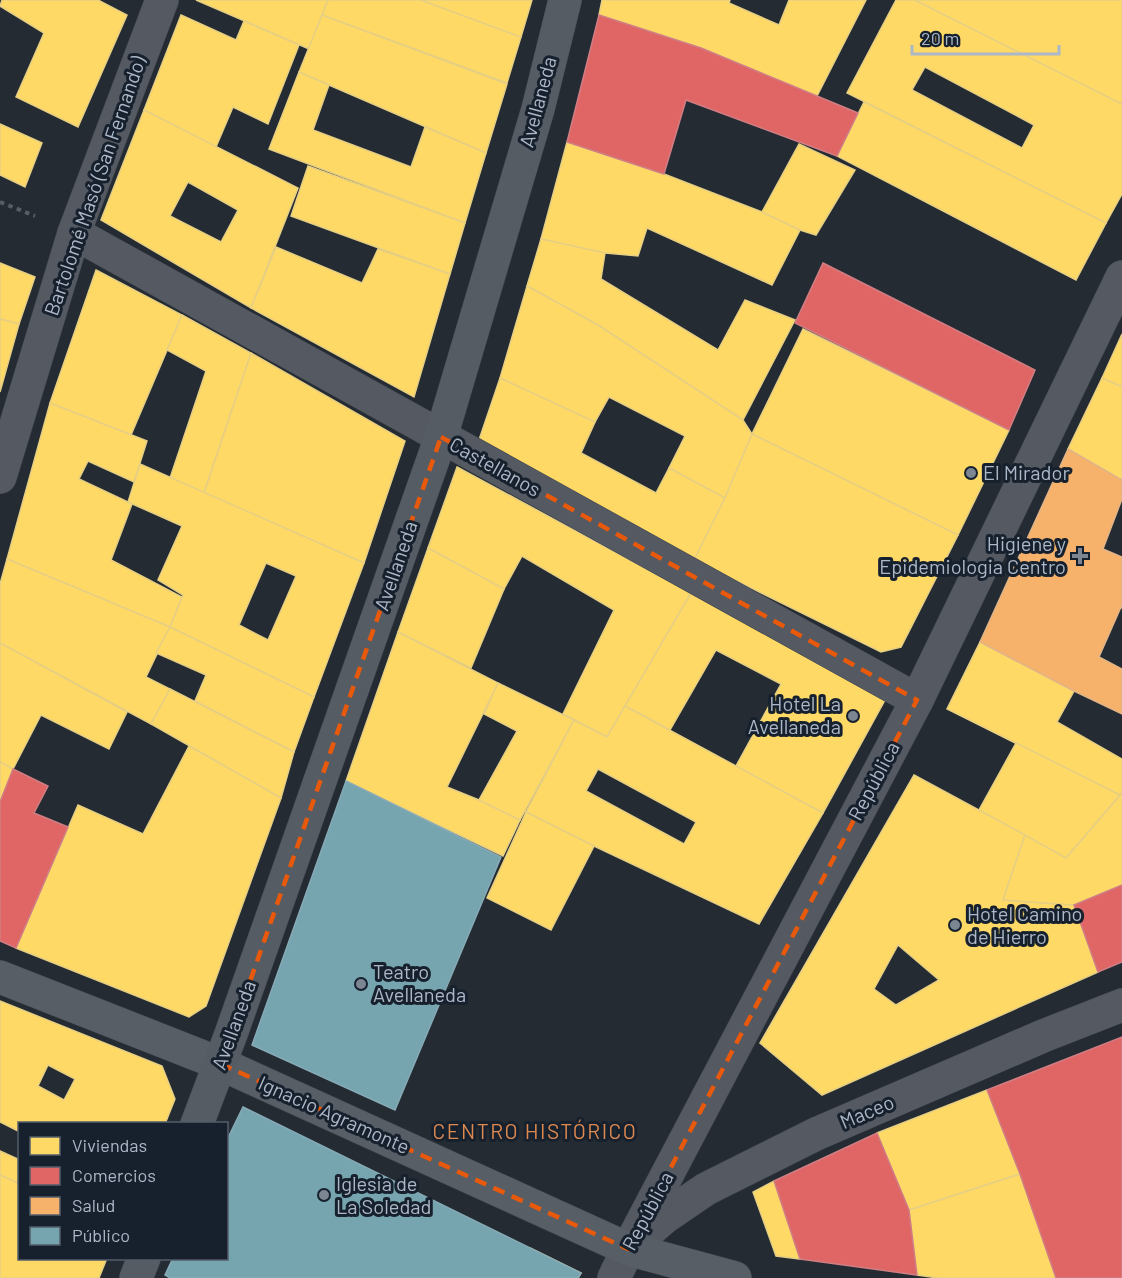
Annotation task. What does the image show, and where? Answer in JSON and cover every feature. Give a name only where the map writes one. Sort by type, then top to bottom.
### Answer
[{"type":"main road","name":"Avellaneda","points":[[198,1122],[441,437],[535,120],[565,0]]},
{"type":"main road","name":"Ignacio Agramonte","points":[[0,977],[220,1064],[628,1249],[735,1278]]},
{"type":"main road","points":[[136,1278],[143,1260]]},
{"type":"street","name":"Bartolomé Masó (San Fernando)","points":[[0,477],[74,233],[156,2]]},
{"type":"street","name":"Castellanos","points":[[74,233],[917,700]]},
{"type":"street","name":"República","points":[[614,1278],[917,700],[1122,277]]},
{"type":"street","name":"Maceo","points":[[628,1249],[665,1217],[706,1190],[806,1139],[1122,1005]]},
{"type":"highlighted area","points":[[441,437],[917,700],[628,1249],[221,1064]]},
{"type":"building: Viviendas","points":[[2,0],[98,0],[127,15],[78,127],[16,97],[44,33],[0,6]]},
{"type":"building: Viviendas","points":[[196,0],[328,0],[309,49]]},
{"type":"building: Viviendas","points":[[328,0],[421,0],[521,37],[507,83],[322,15]]},
{"type":"building: Viviendas","points":[[421,0],[532,0],[521,37]]},
{"type":"building: Viviendas","points":[[602,0],[730,0],[729,3],[779,25],[789,0],[866,0],[817,96],[701,48],[599,15]]},
{"type":"building: Viviendas","points":[[896,0],[915,0],[1122,104],[1122,194],[1106,223],[847,93]],"holes":[[[925,67],[1034,125],[1022,148],[912,90]]]},
{"type":"building: Viviendas","points":[[915,0],[1122,0],[1122,104]]},
{"type":"building: Viviendas","points":[[181,15],[236,40],[244,21],[299,45],[268,124],[233,107],[216,147],[144,110]]},
{"type":"building: Viviendas","points":[[322,15],[507,84],[486,153],[299,72]]},
{"type":"building: Viviendas","points":[[299,72],[329,85],[313,130],[411,167],[425,127],[486,153],[465,223],[269,149]]},
{"type":"building: Viviendas","points":[[864,102],[1106,223],[1076,280],[837,156]]},
{"type":"building: Viviendas","points":[[144,110],[298,188],[251,308],[101,220]],"holes":[[[188,182],[238,210],[221,242],[170,216]]]},
{"type":"building: Viviendas","points":[[0,124],[42,143],[25,187],[0,175]]},
{"type":"building: Viviendas","points":[[567,142],[664,174],[762,212],[800,230],[772,285],[647,228],[638,256],[605,253],[541,239]]},
{"type":"building: Viviendas","points":[[799,144],[855,170],[816,235],[762,212]]},
{"type":"building: Viviendas","points":[[308,166],[465,223],[450,274],[291,216]]},
{"type":"building: Viviendas","points":[[541,239],[605,253],[601,279],[718,350],[745,300],[795,320],[743,420],[598,325],[527,286]]},
{"type":"building: Viviendas","points":[[276,247],[362,283],[378,249],[450,274],[414,397],[251,308]]},
{"type":"building: Viviendas","points":[[0,263],[35,277],[19,324],[0,319]]},
{"type":"building: Viviendas","points":[[96,270],[182,315],[131,435],[50,403]]},
{"type":"building: Viviendas","points":[[527,286],[598,325],[743,420],[752,434],[725,498],[669,468],[685,436],[609,397],[595,422],[500,378]]},
{"type":"building: Viviendas","points":[[182,315],[251,353],[204,493],[170,478],[206,371],[167,350]]},
{"type":"building: Viviendas","points":[[0,319],[19,324],[0,392]]},
{"type":"building: Viviendas","points":[[803,329],[1009,430],[958,535],[752,434]]},
{"type":"building: Viviendas","points":[[1122,334],[1122,387],[1102,378]]},
{"type":"building: Viviendas","points":[[251,353],[405,441],[364,563],[204,493]]},
{"type":"building: Viviendas","points":[[500,378],[595,422],[581,453],[656,493],[669,468],[725,498],[694,560],[479,440]]},
{"type":"building: Viviendas","points":[[1102,378],[1122,387],[1122,480],[1068,449]]},
{"type":"building: Viviendas","points":[[50,403],[147,441],[134,482],[88,461],[79,479],[132,504],[111,560],[182,597],[170,627],[7,559]]},
{"type":"building: Viviendas","points":[[752,434],[958,535],[901,647],[881,652],[694,560],[725,498]]},
{"type":"building: Viviendas","points":[[140,464],[364,563],[314,697],[170,627],[183,595],[158,580],[182,526],[128,502]],"holes":[[[266,563],[296,576],[268,640],[239,625]]]},
{"type":"building: Viviendas","points":[[457,467],[691,593],[607,737],[563,714],[614,610],[522,556],[504,589],[428,548]]},
{"type":"building: Viviendas","points":[[428,548],[504,589],[471,668],[398,632]]},
{"type":"building: Viviendas","points":[[7,559],[170,627],[146,677],[170,689],[151,724],[0,643],[0,584]]},
{"type":"building: Viviendas","points":[[691,593],[885,700],[823,813],[736,766],[781,684],[716,650],[670,730],[625,706]]},
{"type":"building: Viviendas","points":[[170,627],[314,697],[294,752],[195,701],[206,675],[156,653]]},
{"type":"building: Viviendas","points":[[398,632],[498,683],[447,787],[520,820],[503,856],[346,781]]},
{"type":"building: Viviendas","points":[[980,642],[1074,691],[1057,722],[1122,759],[1122,793],[1120,795],[947,709]]},
{"type":"building: Viviendas","points":[[0,643],[127,712],[109,749],[41,715],[13,769],[0,762]]},
{"type":"building: Viviendas","points":[[498,683],[574,720],[520,820],[479,800],[517,731],[484,714]]},
{"type":"building: Viviendas","points":[[170,689],[294,752],[281,798],[151,724]]},
{"type":"building: Viviendas","points":[[625,706],[823,813],[759,924],[526,812],[574,720],[607,737]],"holes":[[[598,769],[696,822],[684,844],[586,791]]]},
{"type":"building: Viviendas","points":[[1016,743],[1120,795],[1066,858],[979,810]]},
{"type":"building: Viviendas","points":[[189,746],[281,798],[206,1006],[189,1017],[16,948],[78,805],[143,834]]},
{"type":"building: Viviendas","points":[[0,762],[13,769],[0,802]]},
{"type":"building: Viviendas","name":"Hotel Camino de Hierro","points":[[914,775],[1025,835],[1003,900],[1074,905],[1098,972],[822,1095],[760,1043]],"holes":[[[898,945],[939,980],[896,1005],[874,989]]]},
{"type":"building: Viviendas","points":[[1122,793],[1122,885],[1074,905],[1003,900],[1025,835],[1066,858]]},
{"type":"building: Viviendas","points":[[526,812],[594,846],[551,930],[487,898]]},
{"type":"building: Viviendas","points":[[0,1001],[162,1066],[175,1099],[166,1122],[18,1122],[18,1131],[0,1122]],"holes":[[[48,1065],[75,1079],[64,1100],[38,1086]]]},
{"type":"building: Viviendas","points":[[987,1090],[1020,1174],[909,1210],[877,1133]]},
{"type":"building: Viviendas","points":[[0,1151],[18,1159],[18,1183],[0,1175]]},
{"type":"building: Viviendas","points":[[1020,1174],[1056,1278],[938,1278],[917,1275],[909,1210]]},
{"type":"building: Viviendas","points":[[0,1175],[18,1183],[18,1260],[106,1260],[99,1278],[0,1278]]},
{"type":"building: Viviendas","points":[[774,1181],[800,1259],[776,1256],[753,1192]]},
{"type":"building: Viviendas","points":[[530,1248],[581,1273],[578,1278],[515,1278]]},
{"type":"building: Comercios","points":[[599,15],[701,48],[858,113],[837,156],[686,100],[664,174],[567,142]]},
{"type":"building: Comercios","points":[[823,263],[1035,370],[1009,430],[795,323]]},
{"type":"building: Comercios","points":[[13,769],[48,786],[34,813],[68,827],[16,948],[0,941],[0,802]]},
{"type":"building: Comercios","points":[[1122,885],[1122,962],[1098,972],[1074,905]]},
{"type":"building: Comercios","points":[[1122,1037],[1122,1278],[1056,1278],[1020,1174],[987,1090]]},
{"type":"building: Comercios","points":[[877,1133],[909,1210],[917,1275],[800,1259],[774,1181]]},
{"type":"building: Salud","points":[[1068,449],[1122,480],[1122,499],[1103,549],[1122,557],[1122,608],[1099,657],[1122,669],[1122,714],[980,642]]},
{"type":"building: Público","name":"Teatro Avellaneda","points":[[346,781],[501,857],[395,1110],[252,1045]]},
{"type":"building: Público","name":"Iglesia de La Soledad","points":[[243,1107],[581,1273],[578,1278],[170,1278],[165,1275],[172,1260],[228,1260],[228,1138]]},
{"type":"place","name":"El Mirador","points":[[971,473]]},
{"type":"place","name":"Higiene y Epidemiologia Centro","points":[[1080,556]]},
{"type":"place","name":"Hotel La Avellaneda","points":[[853,716]]},
{"type":"place","name":"Hotel Camino de Hierro","points":[[955,925]]},
{"type":"place","name":"Teatro Avellaneda","points":[[361,984]]},
{"type":"place","name":"Iglesia de La Soledad","points":[[324,1195]]},
{"type":"district","name":"CENTRO HISTÓRICO","points":[[535,1132]]}]
